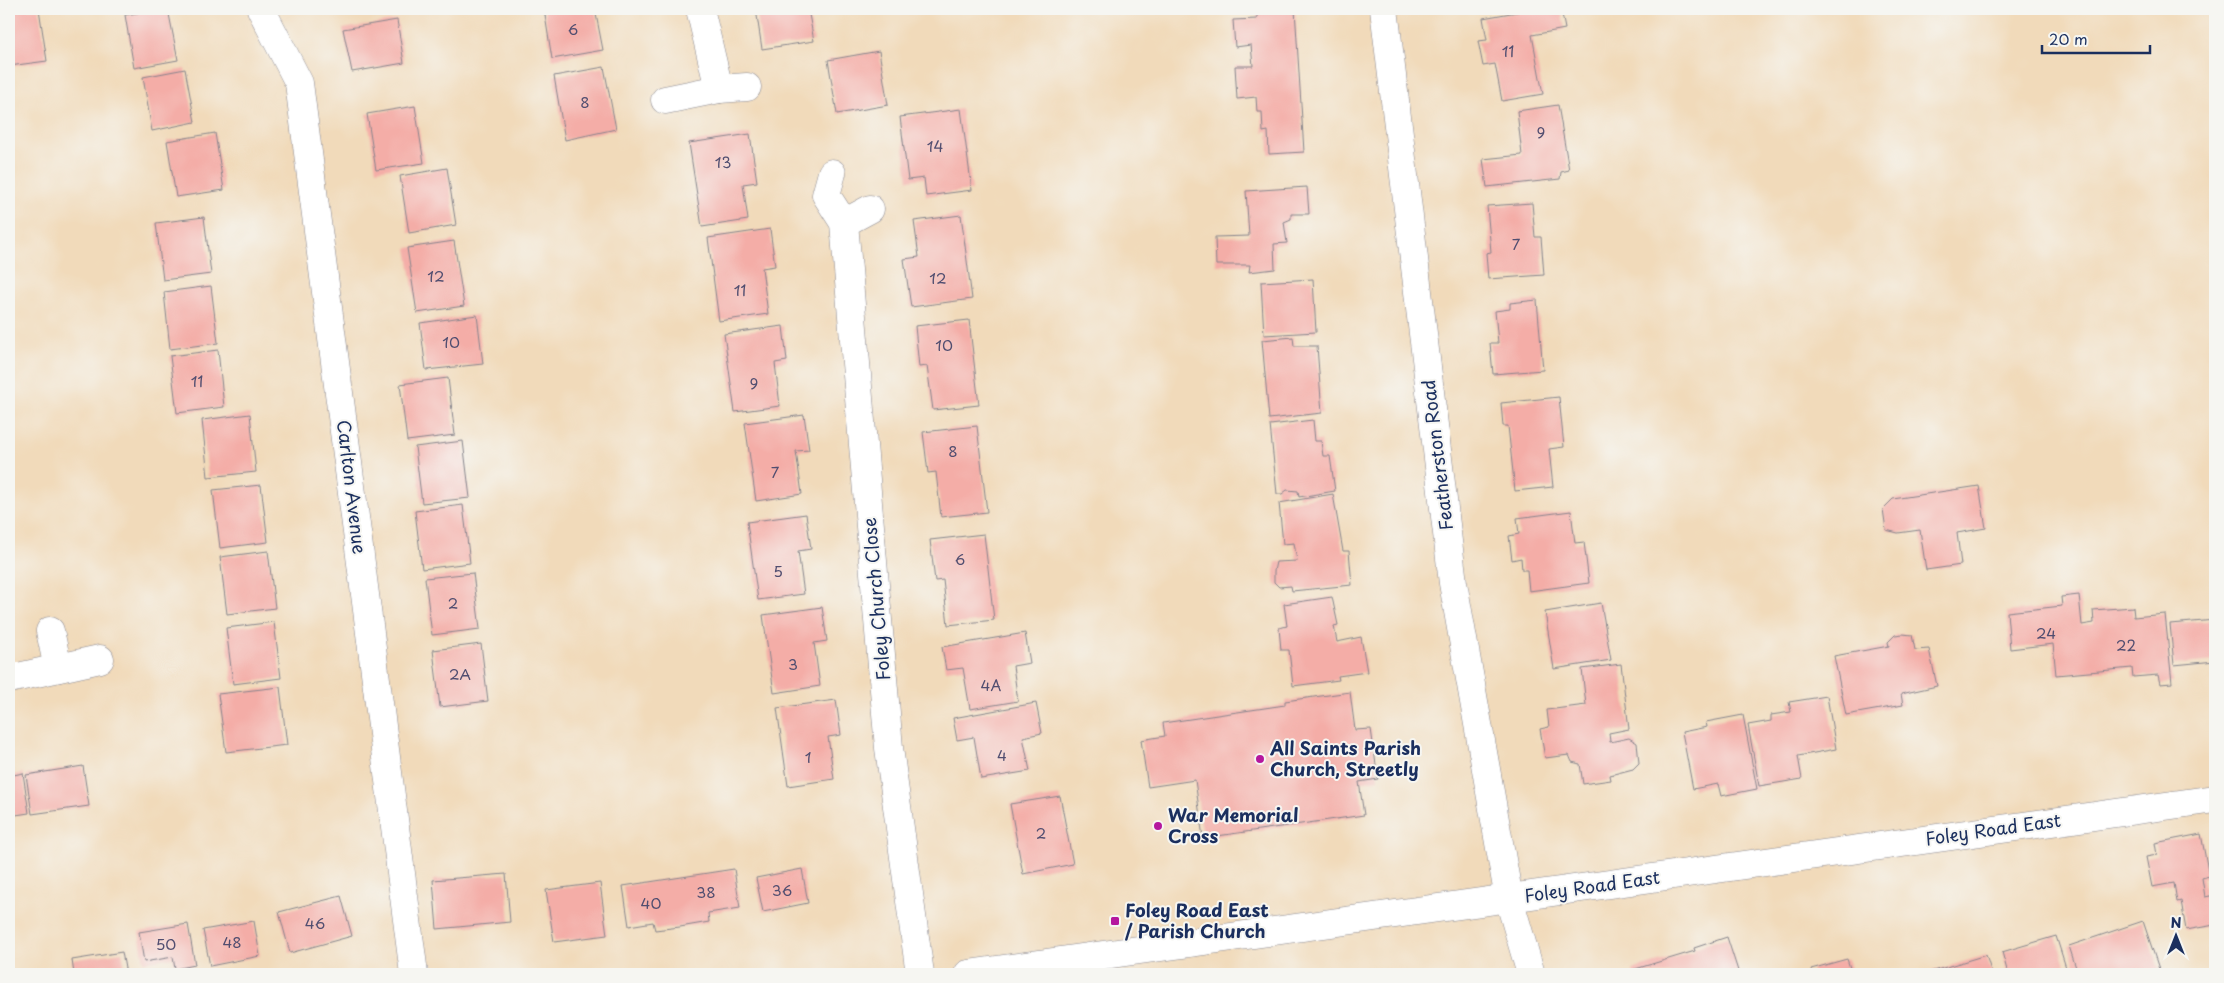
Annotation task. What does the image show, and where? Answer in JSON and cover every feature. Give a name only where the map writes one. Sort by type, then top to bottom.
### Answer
[{"type":"street","name":"Carlton Avenue","points":[[261,9],[299,83],[414,974]]},
{"type":"street","points":[[700,9],[719,89]]},
{"type":"street","name":"Featherston Road","points":[[1384,9],[1453,584],[1508,899],[1531,974]]},
{"type":"street","points":[[665,100],[719,89],[747,87]]},
{"type":"street","name":"Foley Church Close","points":[[832,173],[826,195],[844,223],[889,748],[920,974]]},
{"type":"street","points":[[844,223],[870,209]]},
{"type":"street","points":[[50,631],[58,668]]},
{"type":"street","points":[[9,679],[100,659]]},
{"type":"street","name":"Foley Road East","points":[[968,974],[2215,799]]},
{"type":"building","points":[[9,9],[39,9],[47,61],[9,66]]},
{"type":"building","points":[[168,9],[178,60],[134,68],[125,15]]},
{"type":"building","points":[[544,9],[595,9],[603,50],[552,59]]},
{"type":"building","points":[[756,9],[808,9],[814,41],[762,49]]},
{"type":"building","points":[[1257,9],[1295,9],[1304,152],[1269,154],[1268,131],[1263,132],[1262,112],[1257,112],[1256,97],[1237,99],[1235,66],[1253,66],[1251,45],[1235,47],[1233,20],[1257,19]]},
{"type":"building","points":[[1533,9],[1561,9],[1565,29],[1532,35],[1543,94],[1502,101],[1495,64],[1483,66],[1478,41],[1487,40],[1483,18]]},
{"type":"building","points":[[397,20],[404,63],[352,72],[343,29]]},
{"type":"building","points":[[879,51],[888,105],[837,114],[828,60]]},
{"type":"building","points":[[604,67],[616,129],[565,140],[554,76]]},
{"type":"building","points":[[185,69],[195,122],[152,131],[143,77]]},
{"type":"building","points":[[1558,105],[1569,170],[1561,172],[1560,179],[1487,187],[1483,159],[1522,155],[1517,111]]},
{"type":"building","points":[[415,106],[424,163],[376,170],[367,114]]},
{"type":"building","points":[[961,109],[972,190],[926,196],[924,178],[908,180],[900,117]]},
{"type":"building","points":[[215,133],[224,190],[176,197],[167,141]]},
{"type":"building","points":[[750,134],[757,182],[743,184],[748,220],[702,227],[689,143]]},
{"type":"building","points":[[447,168],[456,225],[409,233],[400,176]]},
{"type":"building","points":[[1307,187],[1309,214],[1291,214],[1291,219],[1284,222],[1287,243],[1274,244],[1275,269],[1249,272],[1250,265],[1216,265],[1215,237],[1249,236],[1246,191]]},
{"type":"building","points":[[1532,203],[1535,237],[1541,237],[1544,275],[1488,279],[1486,253],[1491,252],[1487,206]]},
{"type":"building","points":[[961,215],[972,299],[911,307],[904,259],[919,257],[914,221]]},
{"type":"building","points":[[204,217],[211,274],[163,280],[156,223]]},
{"type":"building","points":[[770,229],[775,266],[762,268],[768,314],[719,321],[708,238]]},
{"type":"building","points":[[454,241],[464,306],[417,313],[407,248]]},
{"type":"building","points":[[1313,279],[1316,332],[1264,335],[1261,282]]},
{"type":"building","points":[[211,286],[218,343],[170,349],[164,292]]},
{"type":"building","points":[[1537,300],[1543,370],[1493,374],[1490,343],[1498,343],[1495,311],[1510,309],[1510,303]]},
{"type":"building","points":[[477,315],[483,364],[426,370],[420,323]]},
{"type":"building","points":[[969,320],[979,405],[933,410],[927,366],[919,367],[915,326]]},
{"type":"building","points":[[783,326],[787,361],[775,363],[780,406],[735,412],[724,334]]},
{"type":"building","points":[[1293,337],[1294,346],[1317,346],[1322,413],[1269,419],[1262,340]]},
{"type":"building","points":[[218,350],[224,407],[177,413],[170,356]]},
{"type":"building","points":[[448,378],[455,435],[407,441],[400,384]]},
{"type":"building","points":[[1559,397],[1564,447],[1549,449],[1553,487],[1515,491],[1508,426],[1503,426],[1501,403]]},
{"type":"building","points":[[250,414],[256,472],[208,477],[202,420]]},
{"type":"building","points":[[804,415],[809,450],[796,451],[802,494],[756,501],[745,423]]},
{"type":"building","points":[[1313,420],[1315,441],[1321,441],[1323,456],[1330,456],[1335,491],[1299,497],[1298,491],[1287,490],[1282,494],[1277,494],[1270,425]]},
{"type":"building","points":[[977,426],[987,512],[941,517],[936,472],[928,473],[923,432]]},
{"type":"building","points":[[463,441],[470,498],[422,503],[415,447]]},
{"type":"building","points":[[261,485],[268,542],[220,548],[213,490]]},
{"type":"building","points":[[1979,486],[1986,528],[1957,533],[1961,565],[1926,570],[1920,530],[1898,533],[1886,530],[1883,509],[1893,499]]},
{"type":"building","points":[[1333,494],[1343,551],[1349,551],[1352,585],[1292,591],[1291,586],[1279,587],[1274,582],[1276,562],[1297,561],[1294,543],[1283,544],[1279,503]]},
{"type":"building","points":[[463,505],[470,563],[422,569],[415,511]]},
{"type":"building","points":[[1571,511],[1575,543],[1584,542],[1589,583],[1529,591],[1527,570],[1522,570],[1521,558],[1512,560],[1509,536],[1519,534],[1517,518]]},
{"type":"building","points":[[806,514],[811,549],[798,551],[804,594],[758,600],[747,522]]},
{"type":"building","points":[[984,534],[994,620],[948,625],[943,580],[935,581],[930,540]]},
{"type":"building","points":[[268,551],[275,608],[227,614],[220,557]]},
{"type":"building","points":[[473,573],[480,629],[432,635],[425,578]]},
{"type":"building","points":[[2079,595],[2082,625],[2094,623],[2093,610],[2133,607],[2134,617],[2165,614],[2172,683],[2160,684],[2158,675],[2133,677],[2132,668],[2056,675],[2053,644],[2010,649],[2007,612],[2062,606],[2061,597]]},
{"type":"building","points":[[1332,597],[1338,625],[1334,626],[1337,642],[1361,637],[1367,672],[1338,676],[1339,680],[1293,686],[1289,650],[1281,650],[1279,628],[1287,626],[1284,604]]},
{"type":"building","points":[[1601,603],[1611,660],[1554,669],[1545,612]]},
{"type":"building","points":[[822,607],[827,641],[814,643],[820,686],[774,693],[763,615]]},
{"type":"building","points":[[2215,620],[2215,661],[2174,665],[2170,624]]},
{"type":"building","points":[[274,622],[281,678],[233,684],[226,628]]},
{"type":"building","points":[[1025,633],[1030,663],[1013,666],[1018,701],[970,709],[963,668],[946,670],[942,647]]},
{"type":"building","points":[[1895,635],[1912,635],[1915,650],[1929,649],[1937,686],[1901,694],[1903,705],[1846,715],[1834,656],[1889,646],[1888,642]]},
{"type":"building","points":[[481,644],[488,701],[440,707],[433,650]]},
{"type":"building","points":[[1621,664],[1629,729],[1609,733],[1610,742],[1629,738],[1637,743],[1639,763],[1633,769],[1610,775],[1611,780],[1583,784],[1580,764],[1572,762],[1569,755],[1545,758],[1540,729],[1549,727],[1547,710],[1586,705],[1582,669]]},
{"type":"building","points":[[280,687],[287,745],[226,752],[218,694]]},
{"type":"building","name":"All Saints Parish Church, Streetly","points":[[1350,692],[1355,730],[1371,729],[1378,779],[1359,782],[1364,815],[1203,838],[1195,780],[1148,787],[1141,740],[1165,736],[1163,723],[1285,705],[1285,701]]},
{"type":"building","points":[[1827,696],[1836,749],[1798,756],[1802,779],[1759,786],[1748,725],[1771,721],[1771,715],[1791,712],[1789,702]]},
{"type":"building","points":[[836,700],[841,735],[828,737],[834,779],[788,786],[777,708]]},
{"type":"building","points":[[1036,703],[1042,733],[1023,737],[1030,771],[981,779],[974,737],[957,740],[953,718]]},
{"type":"building","points":[[1743,715],[1757,789],[1721,796],[1718,784],[1693,789],[1682,732],[1707,727],[1706,722]]},
{"type":"building","points":[[83,766],[89,806],[32,814],[26,775]]},
{"type":"building","points":[[23,773],[29,813],[9,816],[9,776]]},
{"type":"building","points":[[1060,796],[1073,864],[1023,874],[1010,804]]},
{"type":"building","points":[[2201,834],[2209,876],[2202,878],[2205,897],[2215,895],[2215,925],[2186,930],[2181,901],[2177,902],[2174,883],[2152,887],[2146,857],[2157,855],[2155,843]]},
{"type":"building","points":[[734,869],[740,908],[708,913],[709,922],[680,927],[655,930],[653,922],[629,926],[623,886]]},
{"type":"building","points":[[802,869],[808,903],[763,912],[756,878]]},
{"type":"building","points":[[506,874],[510,922],[437,929],[433,880]]},
{"type":"building","points":[[600,883],[607,935],[554,942],[546,890]]},
{"type":"building","points":[[341,896],[352,936],[290,953],[279,912]]},
{"type":"building","points":[[254,921],[260,956],[210,966],[203,930]]},
{"type":"building","points":[[2143,921],[2160,972],[2152,974],[2078,974],[2069,946]]},
{"type":"building","points":[[188,924],[195,965],[175,969],[173,957],[144,962],[139,932]]},
{"type":"building","points":[[2056,936],[2068,974],[2008,974],[2002,952]]},
{"type":"building","points":[[1727,937],[1739,974],[1633,974],[1632,970],[1695,951],[1694,948]]},
{"type":"building","points":[[122,952],[126,974],[74,974],[72,960]]},
{"type":"building","points":[[1986,955],[1992,974],[1923,974]]},
{"type":"building","points":[[1847,959],[1852,974],[1813,974],[1811,969]]},
{"type":"place","name":"All Saints Parish Church, Streetly","points":[[1260,759]]},
{"type":"place","name":"War Memorial Cross","points":[[1158,826]]},
{"type":"place","name":"Foley Road East / Parish Church","points":[[1115,921]]}]
